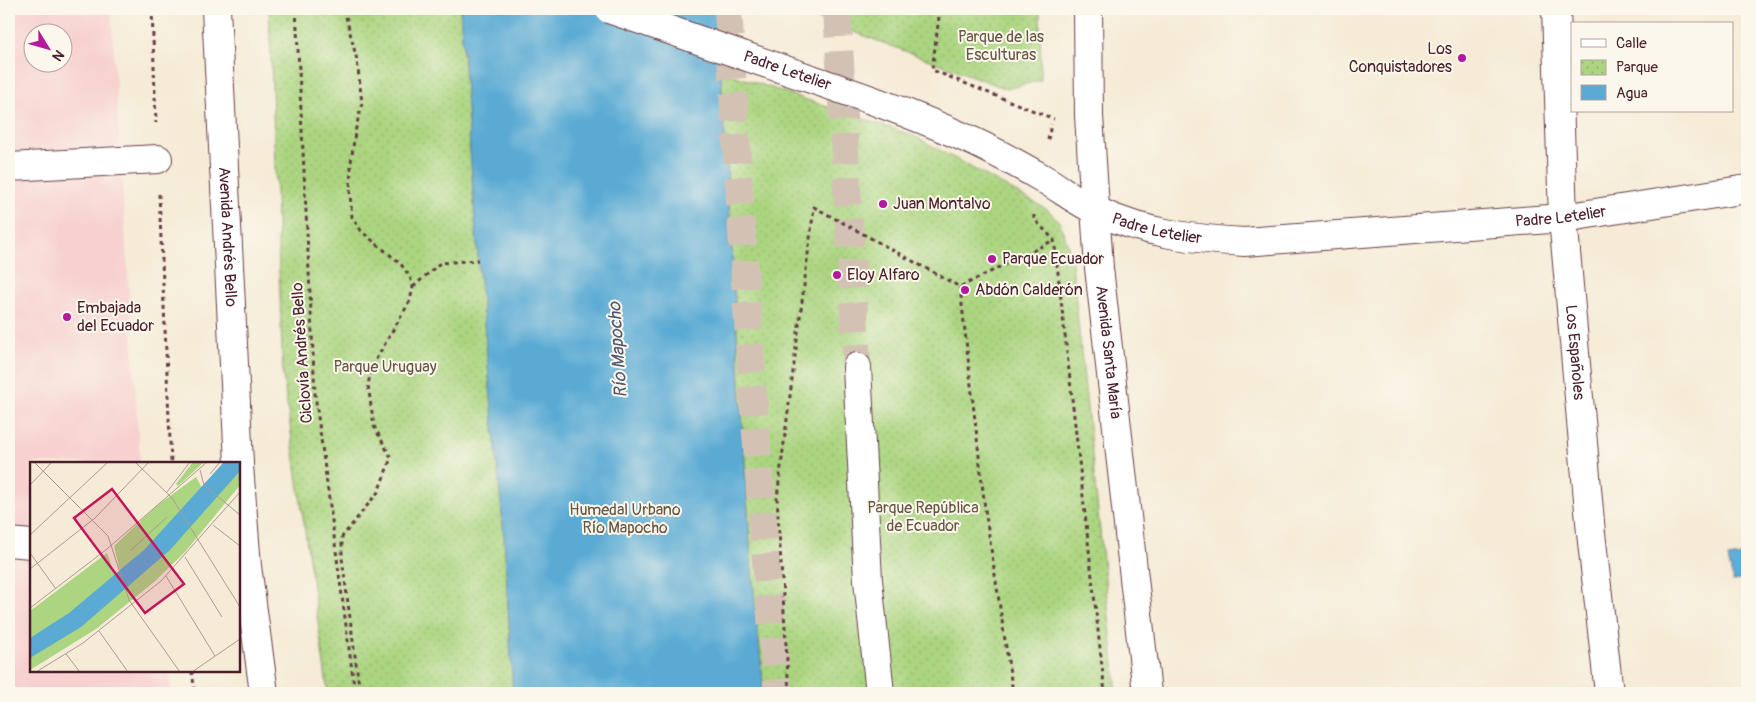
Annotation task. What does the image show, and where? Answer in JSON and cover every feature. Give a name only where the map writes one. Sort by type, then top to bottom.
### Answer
[{"type":"main road","name":"Avenida Andrés Bello","points":[[216,9],[239,462]]},
{"type":"main road","name":"Padre Letelier","points":[[609,9],[910,114],[963,137],[1042,178],[1096,211],[1130,224],[1203,240],[1244,242],[1563,218],[1747,189]]},
{"type":"main road","name":"Avenida Santa María","points":[[1088,9],[1089,116],[1099,268],[1147,693]]},
{"type":"main road","name":"Los Españoles","points":[[1556,9],[1563,218],[1591,533],[1609,693]]},
{"type":"main road","points":[[9,167],[158,159]]},
{"type":"main road","points":[[857,367],[868,580],[880,693]]},
{"type":"main road","name":"Avenida Andrés Bello","points":[[240,490],[243,566],[264,693]]},
{"type":"main road","points":[[9,542],[30,544]]},
{"type":"path","points":[[152,9],[171,462]]},
{"type":"path","name":"Ciclovía Andrés Bello","points":[[296,9],[315,394],[355,693]]},
{"type":"path","points":[[344,9],[358,60],[362,104],[355,132],[351,163],[350,194],[352,217],[362,232],[400,263],[410,276],[413,287],[410,301],[372,366],[368,386],[374,426],[391,458],[378,492],[342,537],[342,558],[360,693]]},
{"type":"path","points":[[940,9],[932,70],[1052,119],[1089,116]]},
{"type":"path","points":[[1054,240],[1105,693]]},
{"type":"path","points":[[413,287],[440,264],[478,260]]},
{"type":"path","points":[[960,287],[985,509],[1013,693]]},
{"type":"path","points":[[192,672],[196,693]]},
{"type":"shaded area","points":[[9,9],[111,9],[140,462],[30,462],[30,672],[169,672],[172,693],[9,693]]},
{"type":"green space","name":"Parque Uruguay","points":[[269,9],[460,9],[478,260],[504,535],[513,693],[328,693],[283,376]]},
{"type":"green space","name":"Parque de las Esculturas","points":[[792,9],[1040,9],[1041,80],[1007,89]]},
{"type":"green space","name":"Parque República de Ecuador","points":[[721,71],[914,136],[1048,210],[1060,223],[1071,255],[1117,693],[764,693],[751,561]]},
{"type":"water","name":"Humedal Urbano Río Mapocho","points":[[460,9],[717,9],[751,561],[764,693],[513,693],[504,535],[478,260]]},
{"type":"water","points":[[1747,555],[1747,579],[1733,581],[1728,558]]},
{"type":"tunnel","points":[[728,9],[756,436],[778,693]]},
{"type":"tunnel","points":[[837,9],[857,367]]},
{"type":"place","name":"Los Conquistadores","points":[[1462,58]]},
{"type":"place","name":"Juan Montalvo","points":[[883,204]]},
{"type":"place","name":"Parque Ecuador","points":[[992,259]]},
{"type":"place","name":"Eloy Alfaro","points":[[837,275]]},
{"type":"place","name":"Abdón Calderón","points":[[965,290]]},
{"type":"place","name":"Embajada del Ecuador","points":[[67,317]]},
{"type":"water label","name":"Río Mapocho","points":[[618,350]]}]
